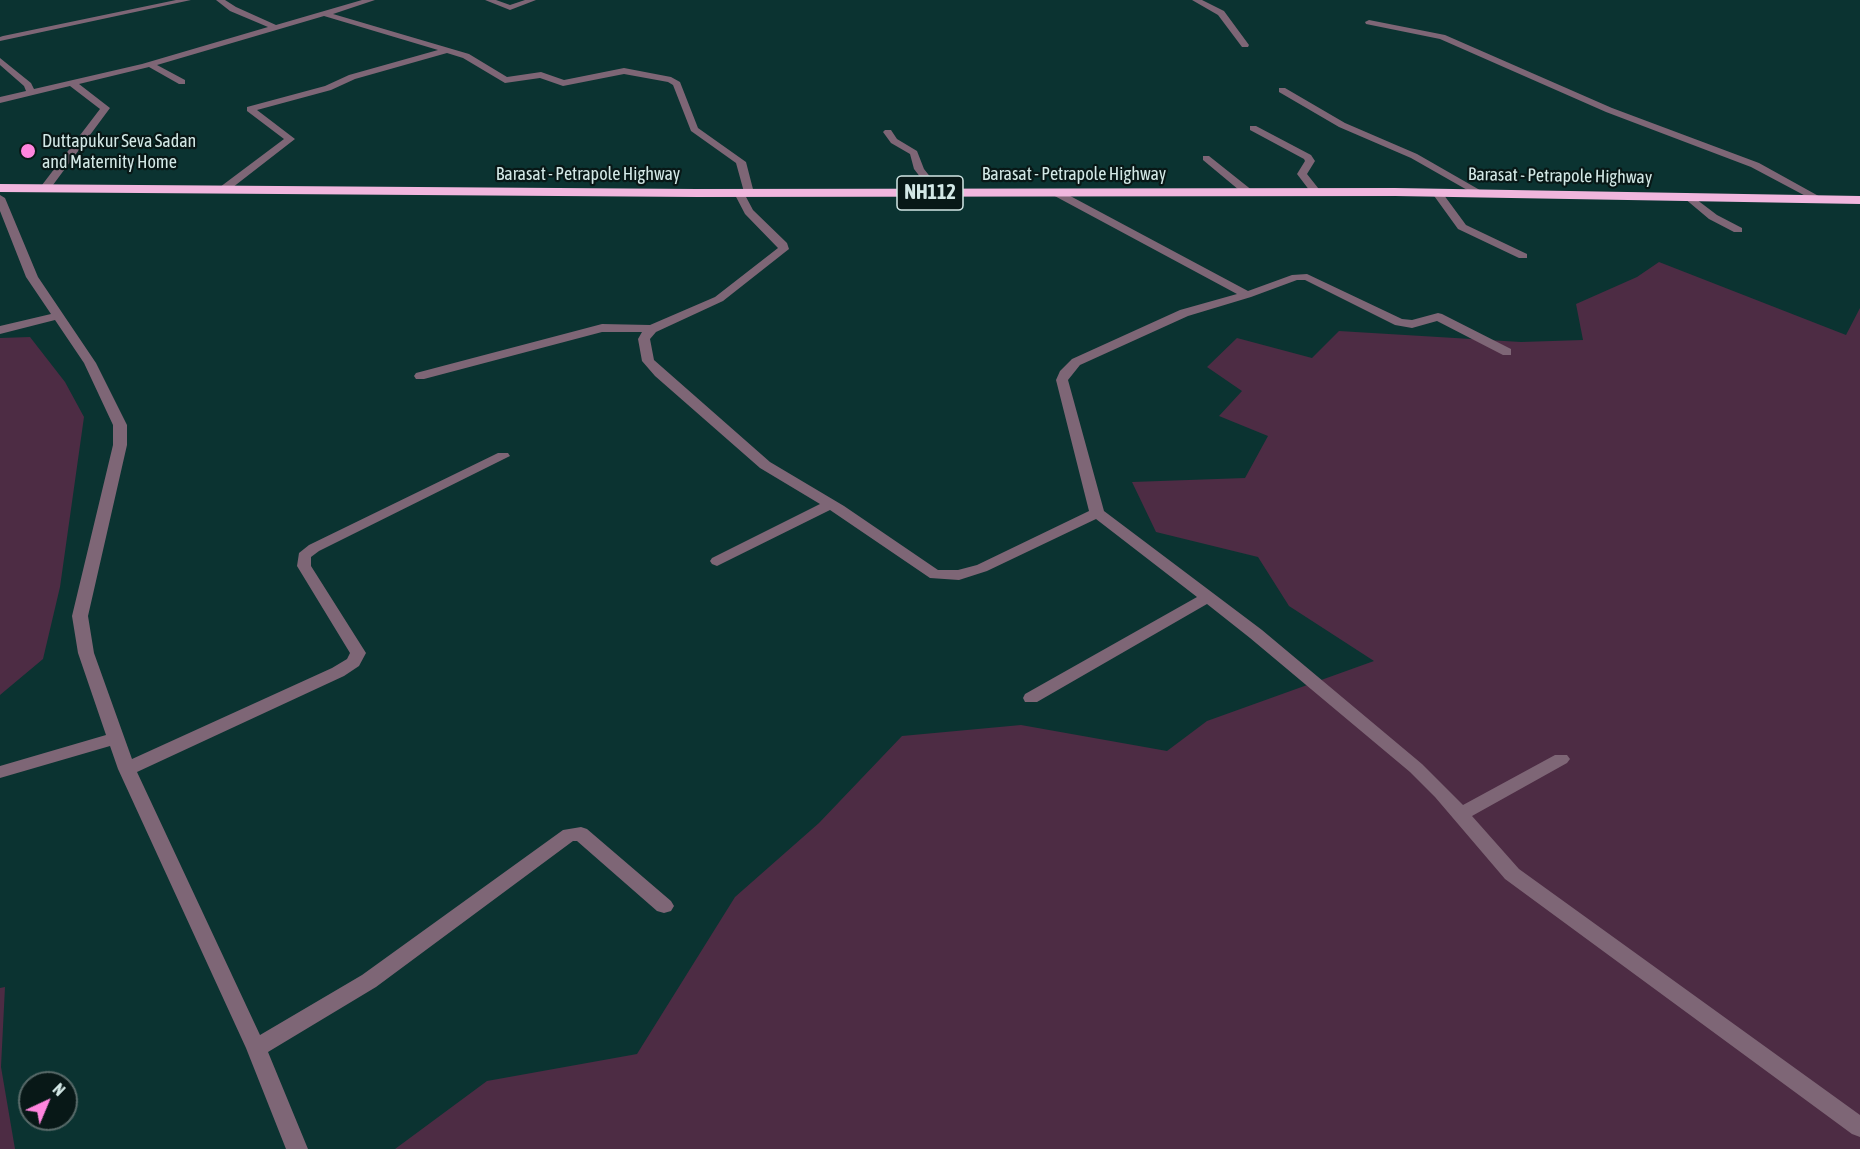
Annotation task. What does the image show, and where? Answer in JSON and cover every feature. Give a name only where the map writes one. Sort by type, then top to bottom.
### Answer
[{"type":"highway","name":"Barasat - Petrapole Highway","points":[[0,188],[744,193],[1437,193],[1860,200]]},
{"type":"street","points":[[1,37],[187,0]]},
{"type":"street","points":[[220,0],[233,9],[274,27]]},
{"type":"street","points":[[0,100],[74,84],[149,64],[353,2],[371,0]]},
{"type":"street","points":[[489,0],[510,8],[532,0]]},
{"type":"street","points":[[1196,0],[1221,13],[1245,45]]},
{"type":"street","points":[[322,13],[449,50],[476,60],[505,80],[541,75],[563,84],[624,71],[671,80],[677,84],[694,129],[741,162],[744,193],[749,212],[783,245],[783,249],[719,299],[652,329],[602,328],[420,376]]},
{"type":"street","points":[[1370,22],[1442,37],[1609,110],[1755,165],[1819,199]]},
{"type":"street","points":[[224,189],[290,139],[250,109],[328,88],[355,76],[449,50]]},
{"type":"street","points":[[0,61],[27,85],[31,93]]},
{"type":"street","points":[[149,64],[182,82]]},
{"type":"street","points":[[46,187],[105,108],[74,84]]},
{"type":"street","points":[[1282,90],[1342,125],[1414,156],[1480,194]]},
{"type":"street","points":[[1253,128],[1308,158],[1310,161],[1302,174],[1317,193]]},
{"type":"street","points":[[888,132],[894,141],[914,153],[918,166],[938,193]]},
{"type":"street","points":[[1206,158],[1249,192]]},
{"type":"street","points":[[1055,192],[1247,295]]},
{"type":"street","points":[[1437,193],[1462,227],[1523,256]]},
{"type":"street","points":[[1688,196],[1713,217],[1738,230]]},
{"type":"street","points":[[0,198],[32,277],[90,363],[120,425],[121,435],[80,616],[86,653],[126,769],[256,1048],[297,1149]]},
{"type":"street","points":[[1507,352],[1438,317],[1412,324],[1398,322],[1307,277],[1296,277],[1247,295],[1184,313],[1076,362],[1064,374],[1062,380],[1097,513],[1256,634],[1416,768],[1441,792],[1512,874],[1535,893],[1860,1127]]},
{"type":"street","points":[[0,330],[59,316]]},
{"type":"street","points":[[652,329],[644,339],[648,361],[652,367],[754,457],[830,504],[929,572],[942,576],[959,575],[982,568],[1097,513]]},
{"type":"street","points":[[126,769],[338,672],[352,662],[358,652],[304,566],[304,556],[314,548],[503,456]]},
{"type":"street","points":[[717,561],[830,504]]},
{"type":"street","points":[[1031,698],[1208,597]]},
{"type":"street","points":[[0,772],[116,738]]},
{"type":"street","points":[[1459,815],[1562,759]]},
{"type":"street","points":[[256,1048],[369,981],[569,835],[581,834],[664,906]]},
{"type":"shaded area","points":[[1659,262],[1846,335],[1860,308],[1860,1149],[395,1149],[487,1081],[637,1054],[735,897],[819,823],[902,736],[1021,725],[1167,751],[1207,721],[1374,661],[1289,606],[1258,557],[1156,532],[1132,482],[1245,478],[1268,436],[1219,416],[1242,391],[1207,367],[1237,338],[1312,358],[1339,331],[1521,342],[1583,340],[1576,304],[1637,277]]},
{"type":"shaded area","points":[[30,337],[65,382],[84,417],[60,587],[43,659],[0,695],[0,338]]},
{"type":"shaded area","points":[[5,987],[1,1067],[15,1149],[0,1149],[0,988]]},
{"type":"place","name":"Duttapukur Seva Sadan and Maternity Home","points":[[28,151]]}]
